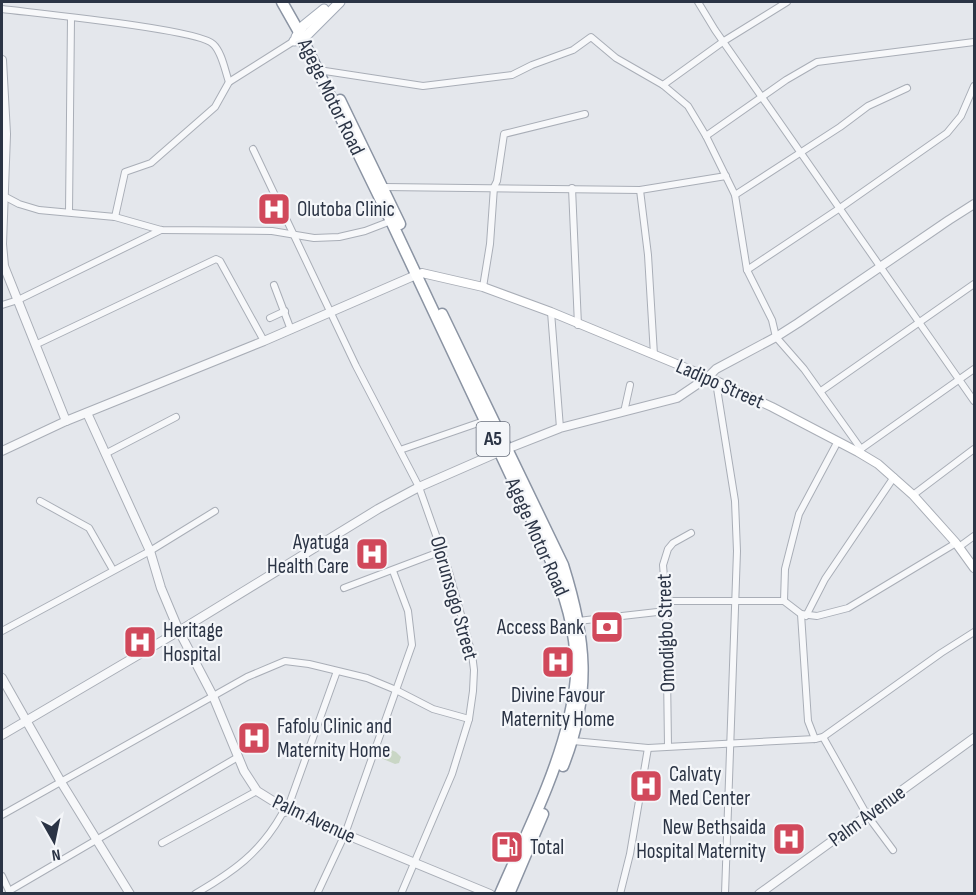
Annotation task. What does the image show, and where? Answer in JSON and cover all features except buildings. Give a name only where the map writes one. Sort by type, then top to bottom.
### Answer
[{"type":"highway","name":"Agege Motor Road","points":[[282,2],[325,71],[384,187],[419,274],[484,421],[503,450],[564,565],[583,645],[583,686],[573,741],[509,894]]},
{"type":"highway","name":"Agege Motor Road","points":[[289,2],[301,35],[503,450],[565,596],[574,635],[576,671],[572,705],[561,754],[500,894]]},
{"type":"main road","points":[[301,35],[332,2]]},
{"type":"main road","points":[[301,35],[340,2]]},
{"type":"main road","name":"Ladipo Street","points":[[419,274],[483,287],[550,312],[712,380],[860,450],[913,495],[958,545],[975,568]]},
{"type":"street","points":[[698,2],[761,97],[975,401]]},
{"type":"street","points":[[663,85],[724,41],[787,2]]},
{"type":"street","points":[[2,9],[157,29],[205,39],[214,44],[229,82]]},
{"type":"street","points":[[69,213],[71,18]]},
{"type":"street","points":[[115,217],[125,172],[151,163],[215,107],[229,82],[301,35]]},
{"type":"street","points":[[325,71],[378,81],[423,86],[512,75],[573,50],[591,37],[616,58],[663,85],[688,106],[706,136],[735,195],[747,270],[772,320],[776,338],[821,391],[860,450],[975,369]]},
{"type":"street","points":[[706,136],[761,97],[817,62],[975,42]]},
{"type":"street","points":[[2,60],[6,155],[2,195],[4,266],[66,421]]},
{"type":"street","points":[[747,270],[947,133],[961,116],[975,86]]},
{"type":"street","points":[[735,195],[868,106],[907,88]]},
{"type":"street","points":[[483,287],[490,244],[494,187],[504,134],[585,114]]},
{"type":"street","name":"Olorunsogo Street","points":[[253,148],[331,313],[419,487],[442,552],[472,654],[473,691],[469,719],[452,774],[401,894]]},
{"type":"street","points":[[384,187],[640,190],[726,176]]},
{"type":"street","points":[[572,188],[578,324]]},
{"type":"street","points":[[640,190],[648,255],[654,355]]},
{"type":"street","points":[[2,195],[19,204],[39,210],[115,217],[162,230],[272,231],[314,238],[339,237],[365,231],[391,221]]},
{"type":"street","points":[[725,894],[737,550],[735,501],[712,380],[716,369],[776,338],[975,204]]},
{"type":"street","points":[[2,305],[18,300],[162,230]]},
{"type":"street","points":[[35,345],[216,259],[220,261],[264,342]]},
{"type":"street","points":[[2,451],[146,387],[264,342],[419,274]]},
{"type":"street","points":[[821,391],[975,284]]},
{"type":"street","points":[[274,285],[291,330]]},
{"type":"street","points":[[270,318],[285,311]]},
{"type":"street","points":[[550,312],[560,428]]},
{"type":"street","points":[[2,735],[419,487],[560,428],[677,398],[712,380]]},
{"type":"street","points":[[624,412],[630,385]]},
{"type":"street","name":"Palm Avenue","points":[[87,413],[150,551],[161,588],[179,631],[213,696],[244,771],[257,791],[288,810],[490,894]]},
{"type":"street","points":[[105,454],[176,417]]},
{"type":"street","points":[[400,450],[484,421]]},
{"type":"street","points":[[784,601],[785,569],[799,514],[838,441]]},
{"type":"street","points":[[913,495],[975,449]]},
{"type":"street","points":[[893,850],[867,814],[808,721],[803,615],[894,477]]},
{"type":"street","points":[[40,501],[89,528],[113,570]]},
{"type":"street","points":[[2,631],[150,551],[215,511]]},
{"type":"street","name":"Omodigbo Street","points":[[668,746],[666,602],[663,565],[668,549],[673,543],[692,533]]},
{"type":"street","points":[[666,602],[784,601],[803,615],[818,616],[848,608],[975,536]]},
{"type":"street","points":[[344,588],[442,552]]},
{"type":"street","points":[[317,894],[345,834],[412,645],[408,611],[393,571]]},
{"type":"street","points":[[578,621],[666,611]]},
{"type":"street","points":[[573,741],[648,748],[819,738],[975,632]]},
{"type":"street","points":[[2,815],[247,677],[285,661],[309,664],[367,678],[396,690],[433,710],[469,719]]},
{"type":"street","points":[[195,894],[229,875],[248,859],[282,814],[288,810],[338,671]]},
{"type":"street","points":[[2,678],[61,782],[130,894]]},
{"type":"street","name":"Palm Avenue","points":[[759,894],[975,738]]},
{"type":"street","points":[[620,894],[630,854],[648,748]]},
{"type":"street","points":[[2,876],[10,892],[95,839],[238,757]]},
{"type":"street","points":[[162,843],[257,791]]},
{"type":"green space","points":[[380,745],[396,752],[401,757],[399,763],[395,764],[376,756]]},
{"type":"place","name":"Olutoba Clinic","points":[[274,209]]},
{"type":"place","name":"Ayatuga Health Care","points":[[372,554]]},
{"type":"place","name":"Access Bank","points":[[607,627]]},
{"type":"place","name":"Heritage Hospital","points":[[140,642]]},
{"type":"place","name":"Divine Favour Maternity Home","points":[[558,662]]},
{"type":"place","name":"Fafolu Clinic and Maternity Home","points":[[254,738]]},
{"type":"place","name":"Calvaty Med Center","points":[[646,786]]},
{"type":"place","name":"New Bethsaida Hospital Maternity","points":[[789,839]]},
{"type":"place","name":"Total","points":[[507,847]]}]
